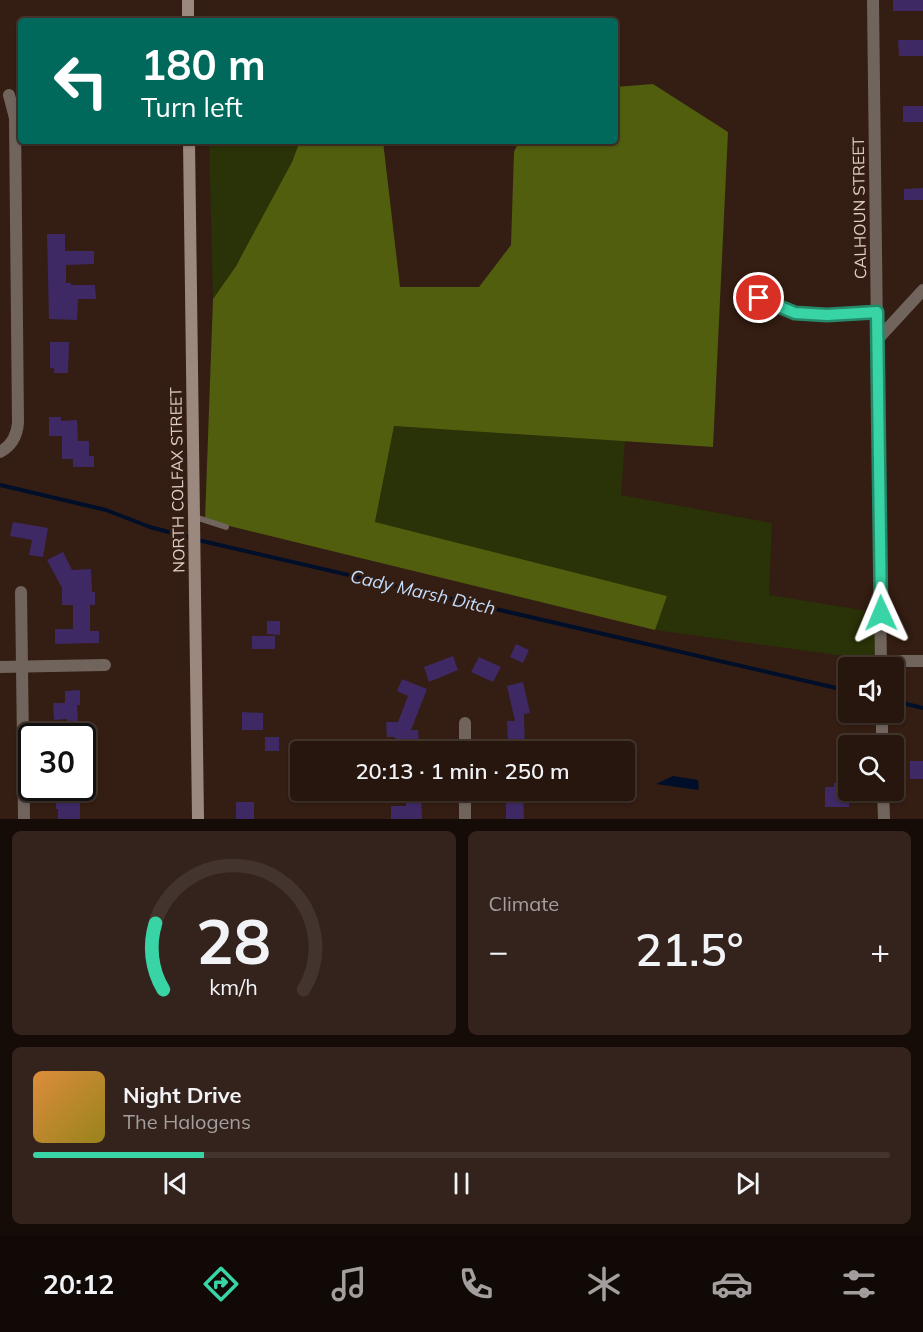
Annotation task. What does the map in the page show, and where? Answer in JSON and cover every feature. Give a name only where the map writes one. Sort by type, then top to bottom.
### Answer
[{"type":"street","points":[[188,0],[188,18]]},
{"type":"street","name":"CALHOUN STREET","points":[[873,0],[881,657]]},
{"type":"street","points":[[0,452],[16,436],[18,423],[15,118],[9,95]]},
{"type":"street","name":"NORTH COLFAX STREET","points":[[189,144],[194,501],[200,519],[195,557],[198,819]]},
{"type":"street","points":[[877,340],[923,290]]},
{"type":"street","points":[[21,592],[24,819]]},
{"type":"street","points":[[904,663],[923,662]]},
{"type":"street","points":[[0,667],[105,665]]},
{"type":"street","points":[[465,723],[465,741]]},
{"type":"street","points":[[465,801],[465,819]]},
{"type":"street","points":[[883,801],[884,819]]},
{"type":"lane","points":[[759,298],[795,313],[827,315],[877,312]]},
{"type":"lane","points":[[200,519],[226,527]]},
{"type":"green space","points":[[653,84],[728,132],[713,447],[394,426],[375,522],[667,596],[655,630],[205,520],[213,299],[236,266],[292,162],[299,144],[383,144],[400,287],[479,287],[511,245],[514,152],[518,144],[618,144],[618,87]]},
{"type":"green space","points":[[209,144],[299,144],[261,223],[213,299]]},
{"type":"green space","points":[[394,426],[625,441],[621,495],[772,523],[769,595],[881,613],[881,657],[852,657],[655,630],[667,596],[375,523]]},
{"type":"water","points":[[673,776],[698,780],[698,790],[656,784]]},
{"type":"building","points":[[893,0],[923,0],[923,11],[893,11]]},
{"type":"building","points":[[898,40],[923,40],[923,56],[899,56]]},
{"type":"building","points":[[903,106],[923,106],[923,122],[903,122]]},
{"type":"building","points":[[923,188],[923,200],[904,200],[904,189]]},
{"type":"building","points":[[47,234],[65,234],[65,251],[94,251],[94,264],[66,265],[66,283],[95,285],[96,299],[78,299],[77,320],[49,319]]},
{"type":"building","points":[[50,342],[69,342],[68,373],[54,373],[54,368],[50,368]]},
{"type":"building","points":[[49,417],[61,417],[61,421],[77,420],[78,441],[89,441],[89,456],[94,456],[94,467],[73,467],[73,459],[62,459],[62,436],[49,436]]},
{"type":"building","points":[[13,522],[48,528],[43,557],[29,555],[32,540],[10,536]]},
{"type":"building","points":[[63,552],[72,570],[91,569],[95,605],[90,605],[90,631],[99,631],[99,643],[55,644],[55,629],[73,629],[73,605],[62,605],[62,588],[47,560]]},
{"type":"building","points":[[267,621],[280,621],[280,635],[267,634]]},
{"type":"building","points":[[252,636],[275,636],[275,649],[252,649]]},
{"type":"building","points":[[516,644],[529,650],[523,663],[510,657]]},
{"type":"building","points":[[453,656],[458,670],[429,682],[424,667]]},
{"type":"building","points":[[479,657],[501,667],[493,682],[471,672]]},
{"type":"building","points":[[402,679],[427,689],[411,730],[418,730],[419,741],[395,741],[395,737],[387,737],[386,722],[398,722],[408,696],[397,691]]},
{"type":"building","points":[[523,682],[530,713],[524,714],[525,741],[508,741],[507,721],[515,721],[507,686]]},
{"type":"building","points":[[80,690],[80,705],[77,705],[78,723],[67,723],[67,719],[54,720],[53,703],[65,703],[65,691]]},
{"type":"building","points":[[242,712],[263,713],[263,730],[242,730]]},
{"type":"building","points":[[265,737],[279,737],[279,751],[265,751]]},
{"type":"building","points":[[910,761],[923,761],[923,779],[910,779]]},
{"type":"building","points":[[834,783],[838,783],[838,801],[849,801],[849,807],[825,807],[825,787],[834,787]]},
{"type":"building","points":[[56,801],[80,803],[80,819],[58,819],[58,809],[56,809]]},
{"type":"building","points":[[406,801],[421,801],[422,819],[391,819],[391,806],[406,806]]},
{"type":"building","points":[[506,801],[523,801],[524,819],[506,819]]},
{"type":"building","points":[[236,802],[254,802],[254,819],[236,819]]},
{"type":"waterway","name":"Cady Marsh Ditch","points":[[0,485],[106,510],[150,527],[191,538]]},
{"type":"waterway","name":"Cady Marsh Ditch","points":[[198,540],[838,688]]},
{"type":"waterway","name":"Cady Marsh Ditch","points":[[904,703],[923,708]]},
{"type":"route","points":[[759,298],[795,313],[827,315],[877,312],[881,613]]}]
